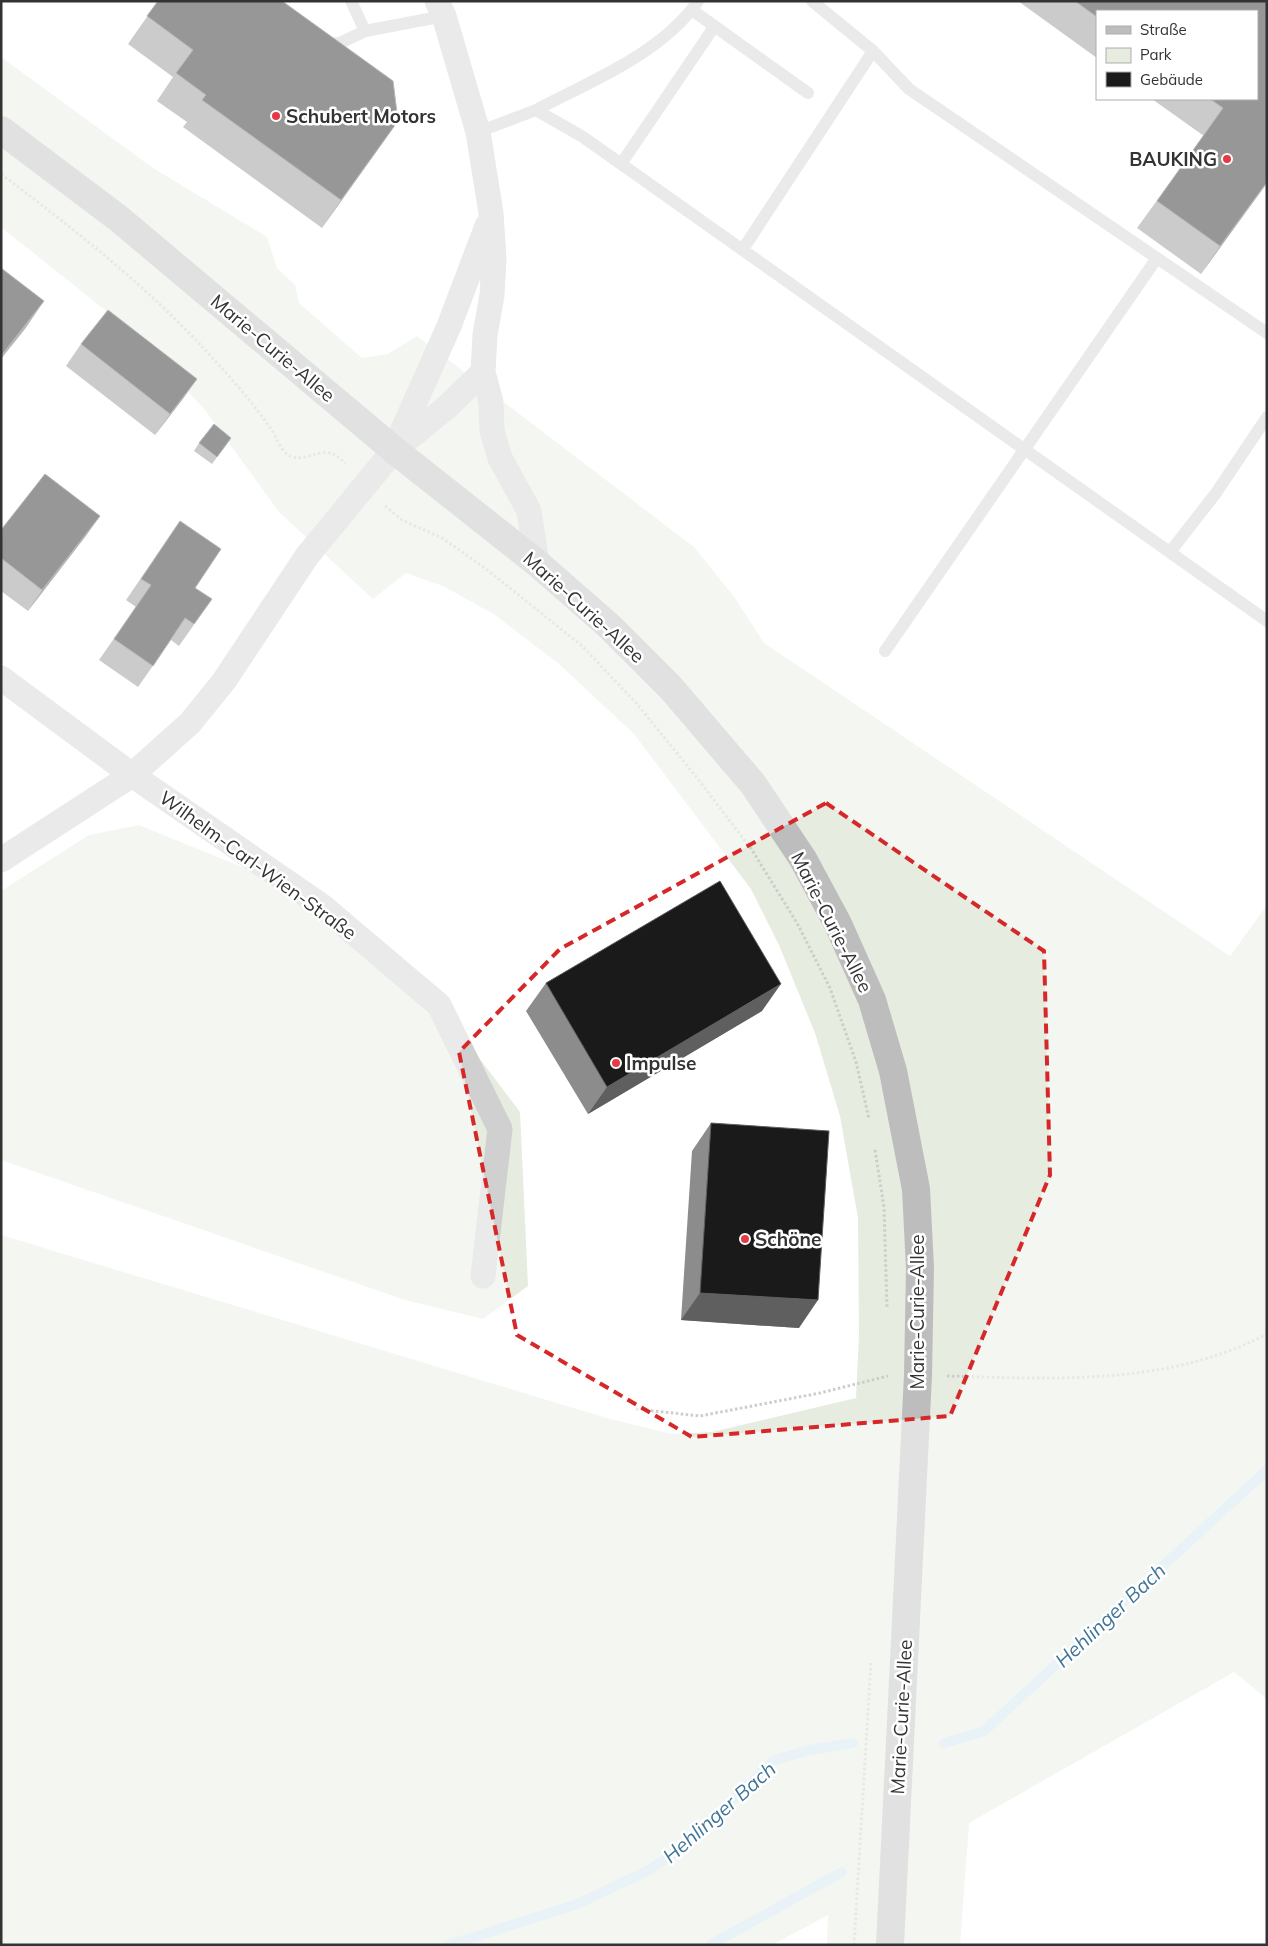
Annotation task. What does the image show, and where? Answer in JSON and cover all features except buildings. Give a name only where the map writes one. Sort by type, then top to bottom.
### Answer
[{"type":"main road","name":"Marie-Curie-Allee","points":[[1,130],[118,218],[394,450],[537,563],[610,626],[671,688],[753,784],[803,859],[838,924],[872,1000],[893,1071],[914,1180],[920,1268],[918,1375],[890,1945]]},
{"type":"street","points":[[441,9],[478,132],[491,214],[494,258],[492,295],[485,335],[483,372],[491,402],[495,440],[500,458],[529,511],[537,563]]},
{"type":"street","points":[[394,450],[449,326],[491,214]]},
{"type":"street","points":[[1,860],[132,775],[190,723],[224,681],[307,556],[394,450],[447,407],[483,372]]},
{"type":"street","name":"Wilhelm-Carl-Wien-Straße","points":[[1,678],[132,775],[322,906],[439,1005],[500,1129],[483,1276]]},
{"type":"lane","points":[[351,1],[365,31]]},
{"type":"lane","points":[[812,1],[873,51],[909,89],[1267,333]]},
{"type":"lane","points":[[478,132],[536,110],[640,54],[695,6],[714,27],[808,93]]},
{"type":"lane","points":[[312,41],[327,45],[340,43],[365,31],[441,9]]},
{"type":"lane","points":[[621,164],[714,27]]},
{"type":"lane","points":[[743,249],[873,51]]},
{"type":"lane","points":[[536,110],[583,137],[1267,621]]},
{"type":"lane","points":[[885,651],[1157,258]]},
{"type":"lane","points":[[1170,552],[1216,493],[1267,417]]},
{"type":"path","points":[[1,174],[88,239],[194,339],[271,429],[286,454],[296,458],[326,451],[340,456],[363,488],[402,520],[442,538],[485,568],[582,646],[637,704],[692,771],[752,850],[797,924],[830,988],[856,1062],[871,1127]]},
{"type":"path","points":[[874,1145],[884,1207],[887,1309]]},
{"type":"path","points":[[918,1375],[1082,1379],[1151,1371],[1206,1358],[1267,1334]]},
{"type":"path","points":[[889,1366],[889,1386]]},
{"type":"path","points":[[636,1409],[700,1416],[820,1393],[865,1381]]},
{"type":"path","points":[[854,1945],[872,1654]]},
{"type":"highlighted area","points":[[826,803],[1044,951],[1050,1175],[950,1416],[692,1437],[517,1335],[459,1052],[560,949]]},
{"type":"green space","points":[[1,57],[153,168],[267,237],[277,268],[295,285],[299,303],[362,358],[388,354],[417,336],[694,547],[735,598],[764,643],[1230,956],[1267,905],[1267,1699],[1234,1672],[969,1823],[960,1945],[827,1945],[828,1915],[772,1945],[1,1945],[1,1235],[610,1419],[672,1434],[712,1432],[856,1398],[859,1334],[858,1218],[840,1116],[815,1033],[779,945],[751,889],[634,734],[559,664],[495,615],[443,586],[406,573],[373,599],[279,512],[205,410],[130,330],[1,227]]},
{"type":"green space","points":[[139,825],[271,879],[439,1005],[520,1112],[528,1286],[483,1319],[405,1300],[1,1160],[1,891],[89,835]]},
{"type":"waterway","name":"Hehlinger Bach","points":[[944,1743],[984,1731],[1267,1470]]},
{"type":"waterway","name":"Hehlinger Bach","points":[[448,1945],[575,1905],[647,1871],[682,1848],[775,1760],[810,1750],[853,1743]]},
{"type":"waterway","points":[[710,1945],[842,1872]]},
{"type":"place","name":"Schubert Motors","points":[[276,116]]},
{"type":"place","name":"BAUKING","points":[[1227,159]]},
{"type":"place","name":"Impulse","points":[[616,1063]]},
{"type":"place","name":"Schöne","points":[[745,1239]]}]
